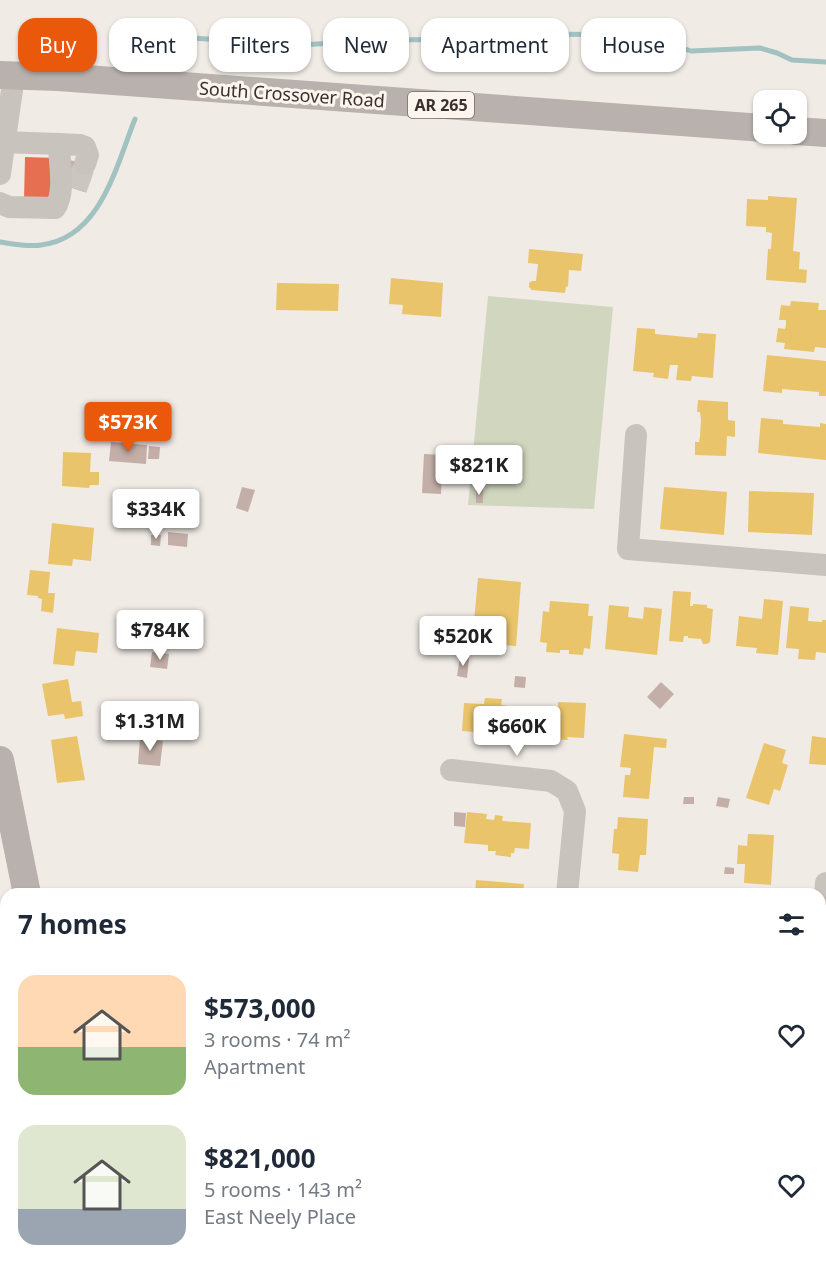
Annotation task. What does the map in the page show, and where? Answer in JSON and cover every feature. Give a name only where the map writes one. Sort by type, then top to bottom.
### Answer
[{"type":"main road","name":"South Crossover Road","points":[[5,71],[58,77],[753,128]]},
{"type":"main road","points":[[807,132],[826,133]]},
{"type":"main road","points":[[0,760],[26,888]]},
{"type":"street","points":[[0,173],[5,71]]},
{"type":"street","points":[[2,142],[80,145],[85,147],[88,155],[85,164]]},
{"type":"street","points":[[0,203],[9,207],[55,208],[68,195],[59,144]]},
{"type":"street","points":[[636,435],[628,549],[826,566]]},
{"type":"street","points":[[451,771],[551,781],[567,791],[574,812],[568,888]]},
{"type":"green space","points":[[488,296],[613,307],[594,509],[468,505]]},
{"type":"building: Homes","points":[[768,196],[797,198],[793,251],[800,252],[799,269],[807,270],[806,283],[766,280],[768,249],[771,249],[772,233],[766,232],[766,227],[746,226],[747,199],[768,200]]},
{"type":"building: Homes","points":[[529,249],[583,254],[581,271],[569,270],[568,287],[566,286],[565,293],[532,290],[529,287],[529,283],[536,281],[538,264],[528,263]]},
{"type":"building: Homes","points":[[391,278],[443,283],[441,317],[402,314],[403,305],[389,304]]},
{"type":"building: Homes","points":[[277,283],[339,284],[338,311],[276,310]]},
{"type":"building: Homes","points":[[791,301],[819,303],[818,310],[826,310],[826,348],[815,347],[814,352],[784,349],[785,343],[776,342],[778,328],[785,329],[786,325],[786,320],[779,320],[781,305],[790,306]]},
{"type":"building: Homes","points":[[637,328],[655,329],[655,334],[697,338],[698,333],[716,334],[713,378],[692,376],[691,381],[676,380],[678,365],[670,365],[668,379],[653,377],[654,373],[633,371]]},
{"type":"building: Homes","points":[[767,355],[826,361],[826,396],[819,396],[819,392],[782,389],[782,393],[763,391]]},
{"type":"building: Homes","points":[[698,400],[728,402],[728,420],[735,421],[735,437],[727,436],[726,456],[695,455],[695,442],[699,442],[701,420],[700,412],[697,412]]},
{"type":"building: Homes","points":[[761,418],[783,420],[783,424],[820,427],[820,423],[826,424],[826,460],[758,453]]},
{"type":"building: Homes","points":[[63,452],[91,453],[90,472],[99,472],[99,485],[90,485],[89,488],[62,486]]},
{"type":"building: Homes","points":[[664,487],[727,492],[724,535],[660,529]]},
{"type":"building: Homes","points":[[749,491],[814,493],[812,535],[748,532]]},
{"type":"building: Homes","points":[[52,523],[94,528],[91,561],[73,559],[72,566],[48,564]]},
{"type":"building: Homes","points":[[30,570],[50,572],[48,593],[55,593],[53,613],[41,611],[42,599],[38,596],[27,595]]},
{"type":"building: Homes","points":[[478,578],[521,582],[516,646],[472,643]]},
{"type":"building: Homes","points":[[673,591],[691,592],[690,606],[693,604],[707,605],[707,608],[713,609],[710,642],[703,644],[701,639],[688,638],[688,636],[684,636],[683,642],[669,641]]},
{"type":"building: Homes","points":[[764,599],[783,601],[778,655],[756,653],[757,648],[736,646],[739,616],[762,619]]},
{"type":"building: Homes","points":[[550,601],[589,604],[588,616],[593,616],[590,649],[584,648],[583,655],[569,654],[569,650],[560,650],[560,653],[546,652],[547,643],[540,642],[543,611],[549,612]]},
{"type":"building: Homes","points":[[609,605],[629,607],[628,617],[643,619],[644,607],[662,609],[657,655],[605,649]]},
{"type":"building: Homes","points":[[790,606],[809,608],[808,621],[826,620],[826,653],[816,652],[815,660],[798,659],[799,649],[786,648]]},
{"type":"building: Homes","points":[[57,628],[99,633],[97,653],[76,651],[74,666],[53,664]]},
{"type":"building: Homes","points":[[68,679],[72,702],[81,701],[83,716],[65,719],[64,714],[48,716],[42,684]]},
{"type":"building: Homes","points":[[485,698],[502,699],[501,705],[517,707],[514,735],[462,731],[464,703],[484,704]]},
{"type":"building: Homes","points":[[558,702],[586,703],[584,738],[567,737],[568,740],[535,738],[537,707],[558,708]]},
{"type":"building: Homes","points":[[624,734],[667,739],[666,748],[654,747],[649,799],[623,797],[625,775],[630,775],[631,768],[620,767]]},
{"type":"building: Homes","points":[[77,736],[85,780],[57,783],[51,740]]},
{"type":"building: Homes","points":[[812,736],[826,738],[826,765],[809,764]]},
{"type":"building: Homes","points":[[764,743],[786,750],[782,763],[788,765],[780,791],[774,789],[769,805],[746,798]]},
{"type":"building: Homes","points":[[467,812],[487,814],[486,819],[494,820],[495,815],[503,816],[502,821],[531,823],[529,849],[515,848],[511,857],[495,855],[496,851],[488,851],[488,845],[464,843]]},
{"type":"building: Homes","points":[[618,817],[648,819],[646,855],[640,855],[638,872],[618,870],[619,854],[612,853],[614,829],[617,829]]},
{"type":"building: Homes","points":[[748,834],[774,835],[771,885],[744,883],[745,864],[737,864],[738,845],[747,846]]},
{"type":"building: Homes","points":[[476,880],[524,884],[524,888],[475,888]]},
{"type":"building: Shops","points":[[25,157],[56,158],[55,202],[24,201]]},
{"type":"building: Other","points":[[70,160],[93,167],[84,192],[69,187]]},
{"type":"building: Other","points":[[111,442],[147,445],[146,464],[109,461]]},
{"type":"building: Other","points":[[149,446],[160,447],[159,459],[148,459]]},
{"type":"building: Other","points":[[424,454],[443,455],[441,494],[422,493]]},
{"type":"building: Other","points":[[242,487],[255,490],[248,512],[236,508]]},
{"type":"building: Other","points":[[476,489],[483,489],[483,503],[476,503]]},
{"type":"building: Other","points":[[168,532],[188,534],[187,547],[168,545]]},
{"type":"building: Other","points":[[151,535],[161,535],[160,546],[151,545]]},
{"type":"building: Other","points":[[152,652],[169,654],[167,669],[150,667]]},
{"type":"building: Other","points":[[460,657],[469,658],[467,678],[457,676]]},
{"type":"building: Other","points":[[515,676],[526,677],[525,688],[514,687]]},
{"type":"building: Other","points":[[661,682],[674,694],[660,709],[647,697]]},
{"type":"building: Other","points":[[181,708],[190,708],[189,731],[180,730]]},
{"type":"building: Other","points":[[140,738],[163,741],[160,766],[138,764]]},
{"type":"building: Other","points":[[684,797],[694,797],[694,804],[683,804]]},
{"type":"building: Other","points":[[718,797],[730,799],[728,808],[716,806]]},
{"type":"building: Other","points":[[454,812],[466,813],[465,827],[454,826]]},
{"type":"building: Other","points":[[725,867],[734,868],[734,874],[724,874]]},
{"type":"waterway","points":[[197,38],[300,45],[386,40],[492,39],[543,34],[635,35],[691,51],[760,48],[792,60],[826,62]]},
{"type":"waterway","points":[[0,242],[41,245],[61,240],[78,229],[92,214],[113,178],[135,119]]},
{"type":"tunnel","points":[[76,189],[85,164]]}]
